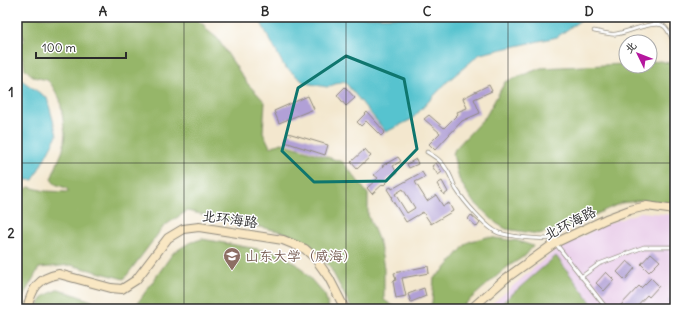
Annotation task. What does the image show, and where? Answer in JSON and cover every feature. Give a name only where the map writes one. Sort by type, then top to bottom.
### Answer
[{"type":"main road","name":"北环海路","points":[[471,309],[505,280],[558,241],[606,219],[630,210],[647,206],[675,210]]},
{"type":"main road","name":"北环海路","points":[[27,309],[35,287],[42,279],[59,274],[111,288],[122,289],[136,280],[168,238],[183,229],[199,227],[284,240],[305,249],[315,258],[329,278],[345,309]]},
{"type":"lane","points":[[594,31],[616,34],[660,24],[665,27],[675,47]]},
{"type":"lane","points":[[427,152],[438,158],[448,170],[456,189],[487,226],[497,233],[558,241],[581,277],[607,309]]},
{"type":"lane","points":[[581,277],[599,264],[644,247],[675,247]]},
{"type":"highlighted area","points":[[346,56],[404,79],[417,149],[386,181],[314,182],[282,151],[298,88]]},
{"type":"shaded area","points":[[641,212],[675,215],[675,309],[486,309],[554,251],[604,225]]},
{"type":"green space","points":[[17,17],[193,17],[204,25],[207,30],[217,38],[247,83],[265,102],[263,132],[270,147],[282,143],[343,162],[368,194],[368,215],[380,244],[384,269],[384,300],[398,309],[352,309],[330,267],[309,245],[283,232],[187,211],[164,226],[124,279],[71,265],[39,268],[26,291],[19,309],[17,309],[17,200],[23,191],[29,187],[45,191],[69,192],[66,188],[55,184],[51,179],[63,150],[65,134],[60,99],[47,80],[34,77],[25,69],[23,59],[17,55],[17,45],[24,41],[23,35],[17,30]]},
{"type":"green space","points":[[658,61],[675,64],[675,204],[643,200],[621,203],[568,227],[538,234],[506,229],[496,223],[471,199],[459,179],[453,154],[455,149],[486,116],[505,82],[541,68],[618,64],[618,74],[658,74]]},
{"type":"green space","points":[[487,237],[518,241],[533,246],[526,255],[506,268],[459,309],[425,309],[432,303],[434,278],[443,271],[467,243]]},
{"type":"green space","name":"山东大学（威海）","points":[[202,239],[279,253],[298,265],[325,295],[329,309],[36,309],[44,296],[59,289],[105,306],[134,308],[173,253],[189,243]]},
{"type":"green space","points":[[556,256],[596,309],[495,309]]},
{"type":"water","points":[[258,17],[585,17],[557,37],[480,54],[448,81],[412,119],[386,132],[344,81],[327,87],[305,83],[284,66]]},
{"type":"water","points":[[17,77],[47,98],[57,135],[33,180],[17,180]]},
{"type":"building","points":[[489,85],[492,91],[474,99],[480,113],[462,121],[435,150],[429,144],[440,133],[424,119],[429,115],[444,128],[458,114],[457,112],[467,108],[463,98]]},
{"type":"building","points":[[345,87],[355,98],[346,106],[337,95]]},
{"type":"building","points":[[308,96],[314,109],[279,123],[274,111]]},
{"type":"building","points":[[367,112],[385,132],[381,136],[366,121],[361,126],[357,122]]},
{"type":"building","points":[[288,133],[328,145],[325,155],[285,142]]},
{"type":"building","points":[[365,149],[371,156],[357,169],[351,162]]},
{"type":"building","points":[[398,157],[401,161],[393,166],[397,173],[372,194],[367,188],[378,178],[374,175],[383,167],[382,166]]},
{"type":"building","points":[[416,159],[418,164],[409,168],[407,164]]},
{"type":"building","points":[[436,163],[442,172],[438,175],[432,166]]},
{"type":"building","points":[[422,172],[425,177],[415,182],[427,201],[436,195],[443,206],[449,203],[453,211],[431,224],[423,212],[406,222],[387,189],[391,187],[392,189]],"holes":[[[403,189],[415,208],[407,213],[395,194]]]},
{"type":"building","points":[[442,181],[448,192],[444,195],[437,184]]},
{"type":"building","points":[[471,215],[480,223],[477,227],[468,219]]},
{"type":"building","points":[[651,253],[660,261],[649,272],[641,264]]},
{"type":"building","points":[[627,261],[635,268],[625,280],[617,272]]},
{"type":"building","points":[[428,266],[429,273],[402,278],[406,296],[396,298],[393,281],[396,280],[394,273]]},
{"type":"building","points":[[606,272],[614,280],[604,291],[596,283]]},
{"type":"building","points":[[651,278],[659,286],[649,297],[647,295],[634,309],[623,309],[620,306],[639,286],[641,288]]},
{"type":"building","points":[[424,288],[426,296],[411,302],[408,294]]},
{"type":"building","points":[[675,294],[675,307],[668,301]]},
{"type":"place","name":"山东大学（威海）","points":[[232,271]]}]
